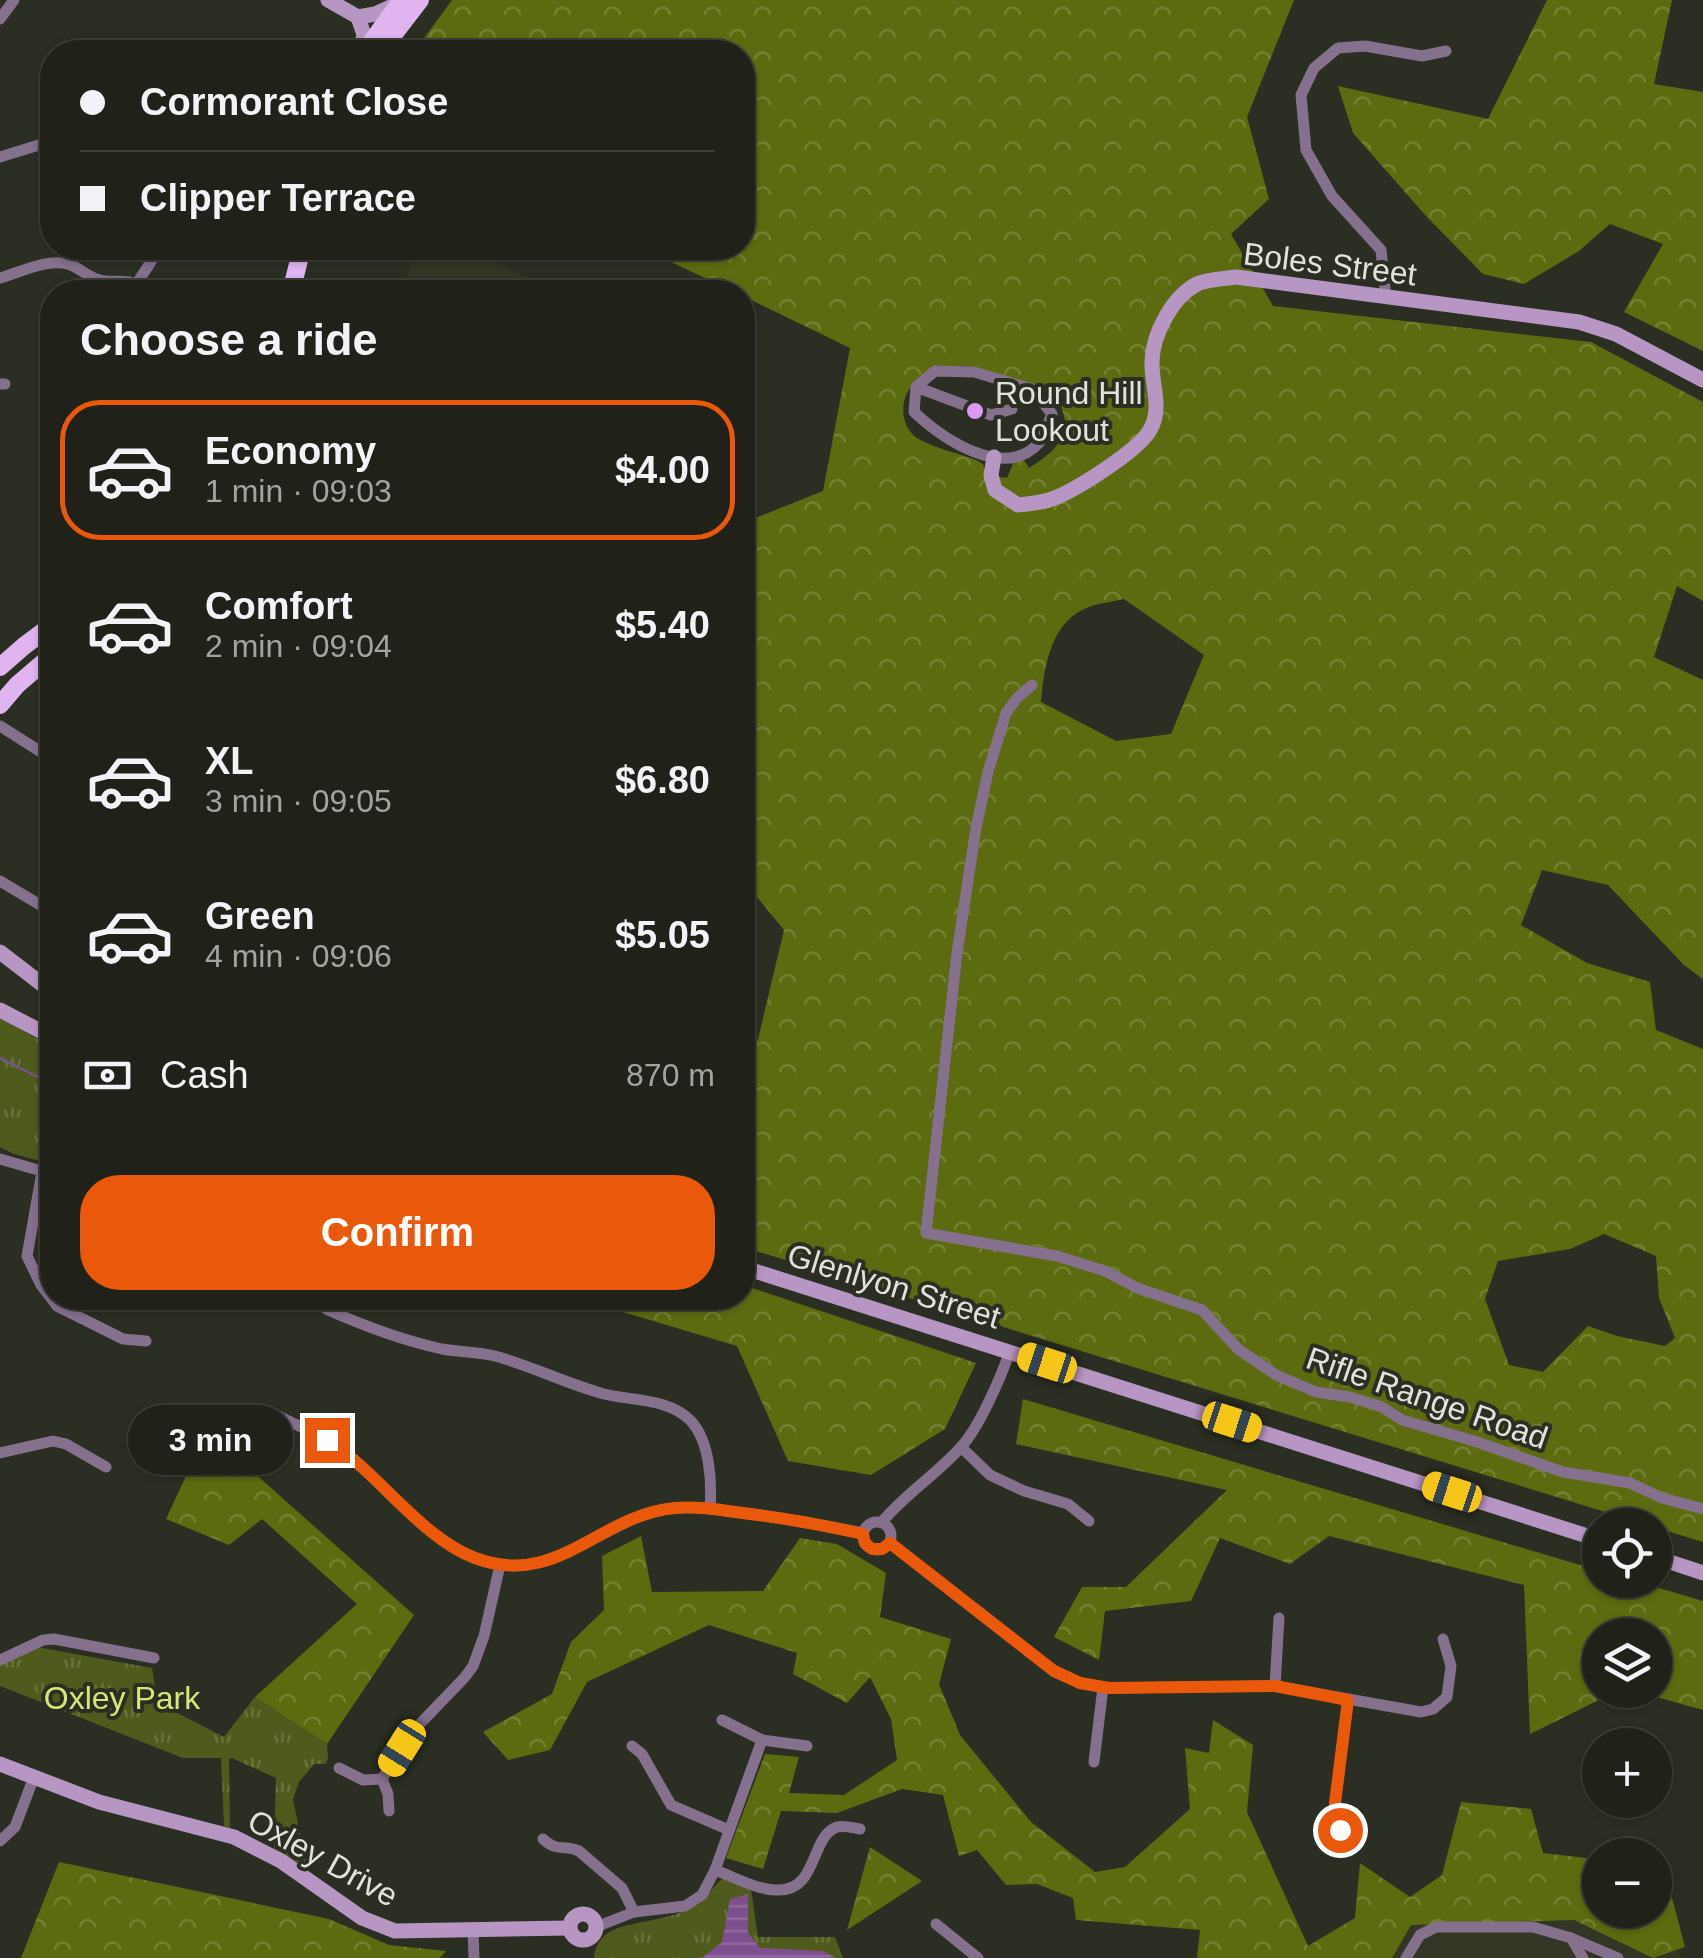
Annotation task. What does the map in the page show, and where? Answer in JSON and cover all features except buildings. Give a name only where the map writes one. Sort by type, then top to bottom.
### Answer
[{"type":"main road","points":[[389,40],[420,0]]},
{"type":"main road","points":[[371,40],[401,2]]},
{"type":"main road","points":[[0,667],[40,634]]},
{"type":"main road","points":[[0,705],[40,665]]},
{"type":"street","points":[[0,20],[14,0]]},
{"type":"street","points":[[328,0],[358,17],[401,2]]},
{"type":"street","points":[[358,17],[363,40]]},
{"type":"street","points":[[1386,298],[1382,250],[1332,196],[1306,150],[1300,95],[1314,68],[1338,48],[1365,46],[1422,56],[1446,50]]},
{"type":"street","points":[[0,158],[40,145]]},
{"type":"street","points":[[0,278],[63,263],[98,280]]},
{"type":"street","name":"Boles Street","points":[[994,457],[991,475],[995,490],[1018,506],[1050,500],[1080,486],[1125,454],[1150,430],[1158,402],[1152,362],[1158,331],[1174,304],[1198,283],[1236,278],[1579,322],[1616,334],[1703,380]]},
{"type":"street","points":[[935,371],[974,372],[1032,390],[1052,414],[1040,442],[1015,458],[994,457],[974,452],[934,430],[914,412],[916,387],[935,371]]},
{"type":"street","points":[[916,387],[992,415],[1012,410]]},
{"type":"street","name":"Rifle Range Road","points":[[1032,685],[1006,713],[976,828],[957,953],[926,1233],[1058,1256],[1098,1269],[1137,1288],[1202,1310],[1238,1349],[1276,1375],[1316,1392],[1382,1407],[1402,1420],[1562,1472],[1630,1483],[1662,1498],[1703,1509]]},
{"type":"street","points":[[0,726],[40,752]]},
{"type":"street","points":[[0,881],[40,905]]},
{"type":"street","points":[[0,952],[40,983]]},
{"type":"street","points":[[0,1010],[40,1031]]},
{"type":"street","points":[[0,1159],[40,1171]]},
{"type":"street","points":[[40,1202],[27,1256],[40,1283]]},
{"type":"street","name":"Glenlyon Street","points":[[755,1271],[1582,1534]]},
{"type":"street","points":[[65,1310],[123,1339],[146,1341]]},
{"type":"street","points":[[330,1310],[366,1328],[406,1341],[493,1356],[601,1393],[657,1402],[674,1410],[689,1419],[701,1436],[712,1486],[710,1509]]},
{"type":"street","points":[[882,1522],[970,1436],[1010,1351]]},
{"type":"street","points":[[277,1416],[340,1448],[442,1541],[468,1556],[500,1566],[530,1566],[558,1558],[615,1526],[676,1508],[808,1522],[863,1534]]},
{"type":"street","points":[[0,1453],[54,1441],[106,1467]]},
{"type":"street","points":[[961,1447],[990,1475],[1068,1504],[1090,1521]]},
{"type":"street","points":[[882,1522],[891,1533],[890,1543],[882,1549],[872,1549],[863,1534],[868,1525],[882,1522]]},
{"type":"street","points":[[890,1543],[1054,1671],[1080,1683],[1103,1687],[1275,1686],[1421,1712],[1447,1697],[1451,1666],[1443,1639]]},
{"type":"street","points":[[1672,1562],[1703,1572]]},
{"type":"street","points":[[382,1780],[415,1729],[473,1666],[500,1566]]},
{"type":"street","points":[[1275,1686],[1279,1618]]},
{"type":"street","points":[[0,1660],[54,1639],[154,1658]]},
{"type":"street","points":[[1094,1762],[1103,1687]]},
{"type":"street","points":[[1340,1830],[1335,1803],[1348,1700]]},
{"type":"street","points":[[722,1720],[762,1740],[807,1746]]},
{"type":"street","points":[[596,1927],[592,1918],[582,1914],[572,1918],[569,1928],[574,1938],[584,1941],[596,1927],[634,1912],[694,1902],[708,1887],[762,1740]]},
{"type":"street","points":[[632,1746],[642,1754],[671,1805],[729,1830]]},
{"type":"street","name":"Oxley Drive","points":[[0,1764],[99,1802],[234,1837],[281,1861],[362,1918],[395,1931],[569,1928]]},
{"type":"street","points":[[340,1768],[363,1780],[382,1780]]},
{"type":"street","points":[[0,1841],[15,1826],[34,1777]]},
{"type":"street","points":[[382,1780],[389,1812]]},
{"type":"street","points":[[715,1870],[782,1890],[807,1874],[833,1829],[860,1829]]},
{"type":"street","points":[[543,1839],[555,1848],[578,1851],[622,1888],[634,1912]]},
{"type":"street","points":[[936,1924],[978,1958]]},
{"type":"street","points":[[1406,1958],[1420,1935],[1436,1927],[1532,1926],[1618,1958]]},
{"type":"street","points":[[473,1930],[474,1958]]},
{"type":"street","points":[[1571,1938],[1583,1958]]},
{"type":"street","points":[[584,1941],[584,1958]]},
{"type":"shaded area","points":[[412,260],[485,260],[532,280],[406,280]]},
{"type":"shaded area","points":[[748,1894],[748,1933],[760,1948],[824,1951],[835,1958],[702,1958],[722,1942],[730,1899]]},
{"type":"shaded area","points":[[1582,1911],[1582,1928],[1643,1928],[1686,1958],[1319,1958],[1415,1913]]},
{"type":"green space","points":[[452,0],[1294,0],[1247,117],[1269,199],[1231,234],[1273,306],[1591,342],[1703,402],[1703,601],[1677,586],[1654,657],[1703,680],[1703,979],[1684,965],[1608,885],[1542,870],[1521,925],[1587,963],[1650,982],[1656,1030],[1703,1049],[1703,1542],[1672,1532],[1672,1508],[1592,1508],[755,1251],[755,1042],[784,930],[755,895],[755,518],[823,491],[850,348],[755,302],[755,280],[709,280],[667,260],[755,260],[755,40],[423,40]],"holes":[[[942,366],[968,366],[1026,383],[1046,398],[1053,393],[1065,427],[1050,453],[1029,468],[1022,457],[1014,461],[1007,478],[986,475],[983,464],[976,460],[917,438],[904,419],[904,403],[910,389]],[[1124,599],[1204,655],[1171,734],[1116,741],[1041,702],[1047,662],[1056,636],[1073,616],[1099,604]],[[1604,1234],[1656,1256],[1659,1298],[1675,1338],[1665,1346],[1588,1326],[1543,1372],[1509,1365],[1485,1299],[1498,1261],[1570,1249]]]},
{"type":"green space","points":[[1547,0],[1672,0],[1654,84],[1703,92],[1703,351],[1624,312],[1663,244],[1610,224],[1579,251],[1524,284],[1483,274],[1353,133],[1338,86],[1488,119]]},
{"type":"green space","points":[[0,1018],[40,1040],[40,1161],[0,1147]]},
{"type":"green space","points":[[755,1289],[976,1363],[945,1429],[871,1475],[788,1461],[737,1346],[616,1310],[755,1310]]},
{"type":"green space","points":[[1023,1399],[1582,1566],[1582,1598],[1672,1598],[1672,1592],[1703,1601],[1703,1710],[1672,1701],[1672,1618],[1582,1618],[1583,1708],[1530,1734],[1524,1585],[1329,1536],[1290,1564],[1220,1538],[1191,1601],[1105,1611],[1099,1660],[1054,1637],[1082,1587],[1126,1587],[1227,1490],[1016,1444]]},
{"type":"green space","points":[[207,1431],[414,1615],[327,1744],[255,1697],[357,1604],[262,1519],[229,1545],[166,1519]]},
{"type":"green space","points":[[641,1536],[652,1592],[763,1591],[800,1538],[837,1544],[886,1573],[880,1617],[951,1639],[939,1684],[960,1735],[1031,1822],[1095,1872],[1125,1867],[1190,1809],[1185,1748],[1209,1753],[1213,1720],[1253,1745],[1247,1812],[1308,1946],[1355,1918],[1360,1863],[1410,1897],[1442,1875],[1461,1802],[1531,1809],[1543,1853],[1582,1858],[1582,1924],[1574,1920],[1411,1925],[1392,1958],[1197,1958],[1200,1930],[1076,1920],[1073,1898],[1037,1884],[1006,1885],[977,1850],[959,1856],[943,1795],[902,1789],[837,1813],[781,1811],[763,1869],[726,1858],[765,1754],[799,1757],[789,1793],[844,1795],[897,1760],[891,1719],[870,1677],[847,1703],[793,1674],[797,1653],[709,1625],[587,1682],[550,1750],[508,1760],[483,1732],[552,1694],[571,1642],[604,1610],[602,1556]]},
{"type":"green space","name":"Oxley Park","points":[[31,1646],[152,1668],[158,1703],[224,1737],[255,1697],[327,1744],[325,1764],[314,1764],[299,1782],[293,1799],[307,1869],[274,1848],[276,1778],[229,1759],[230,1828],[224,1826],[221,1758],[183,1758],[0,1686],[0,1656]]},
{"type":"green space","points":[[870,1847],[922,1881],[847,1930]]},
{"type":"green space","points":[[59,1862],[329,1919],[389,1945],[446,1951],[440,1958],[21,1958]]},
{"type":"green space","points":[[723,1878],[751,1889],[758,1937],[835,1937],[843,1958],[594,1958],[606,1934],[690,1909]]},
{"type":"green space","points":[[1672,1898],[1685,1947],[1653,1958],[1591,1928],[1672,1928]]},
{"type":"waterway","points":[[0,1058],[40,1078]]},
{"type":"place","name":"Round Hill Lookout","points":[[975,411]]},
{"type":"route","points":[[327,1440],[350,1456],[442,1541],[490,1563],[530,1566],[558,1558],[631,1519],[676,1508],[808,1522],[863,1534],[872,1549],[882,1549],[890,1543],[1054,1671],[1080,1683],[1109,1688],[1275,1686],[1348,1700],[1335,1803],[1340,1830]]}]
